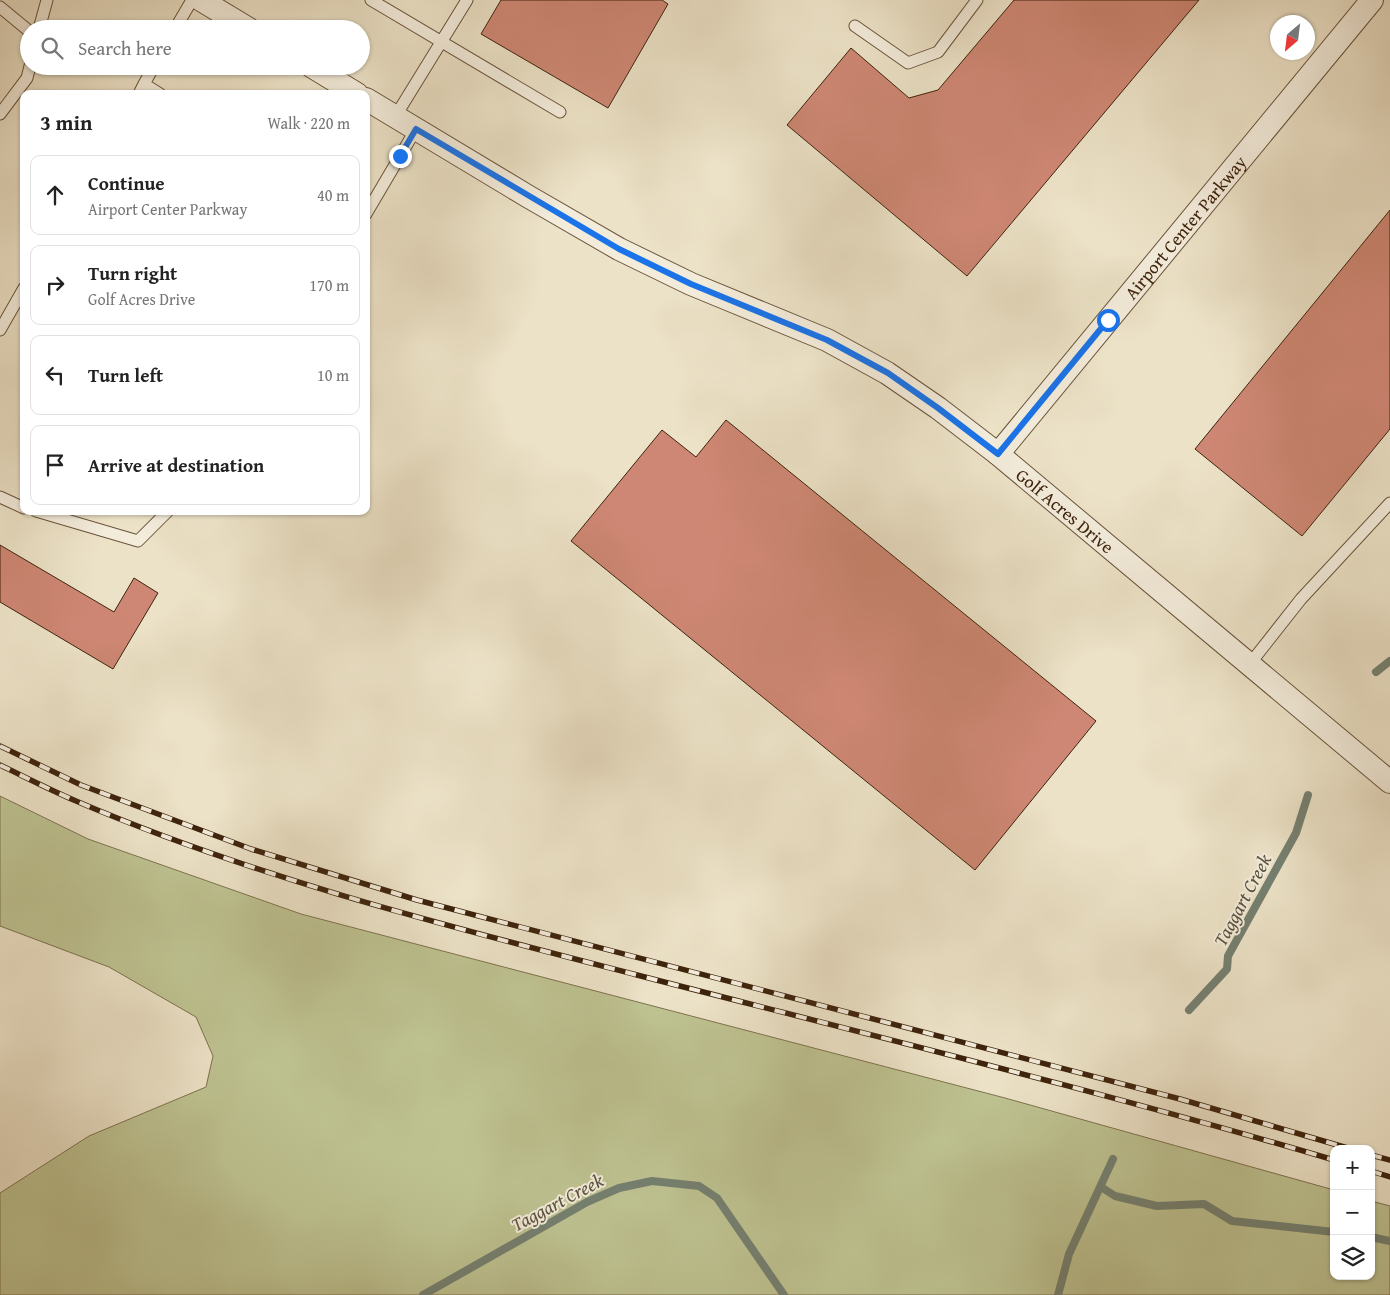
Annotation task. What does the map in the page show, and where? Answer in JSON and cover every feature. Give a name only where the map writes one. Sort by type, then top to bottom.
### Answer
[{"type":"street","points":[[201,0],[234,20]]},
{"type":"street","name":"Airport Center Parkway","points":[[998,454],[1372,0]]},
{"type":"street","points":[[326,75],[350,90]]},
{"type":"street","name":"Golf Acres Drive","points":[[370,102],[619,249],[691,284],[827,340],[888,373],[998,454],[1390,782]]},
{"type":"lane","points":[[42,20],[47,0]]},
{"type":"lane","points":[[180,20],[192,0]]},
{"type":"lane","points":[[371,0],[560,112]]},
{"type":"lane","points":[[395,117],[467,0]]},
{"type":"lane","points":[[855,26],[908,63],[938,52],[977,0]]},
{"type":"lane","points":[[0,7],[20,24]]},
{"type":"lane","points":[[0,114],[28,75]]},
{"type":"lane","points":[[142,89],[149,75]]},
{"type":"lane","points":[[370,207],[416,129]]},
{"type":"lane","points":[[0,330],[20,295]]},
{"type":"lane","points":[[0,497],[20,506]]},
{"type":"lane","points":[[1249,665],[1301,599],[1390,503]]},
{"type":"lane","points":[[50,515],[138,541],[164,515]]},
{"type":"green space","points":[[0,796],[88,839],[301,914],[1005,1098],[1330,1189],[1330,1280],[1375,1280],[1375,1202],[1390,1206],[1390,1295],[0,1295],[0,1193],[89,1136],[206,1087],[213,1056],[196,1017],[109,967],[0,926]]},
{"type":"building","points":[[501,0],[662,0],[668,4],[608,108],[481,34]]},
{"type":"building","points":[[1014,0],[1199,0],[967,276],[787,125],[851,48],[909,98],[938,90]]},
{"type":"building","points":[[1390,210],[1390,429],[1302,536],[1195,449]]},
{"type":"building","points":[[726,420],[1096,721],[975,870],[571,541],[662,430],[696,457]]},
{"type":"building","points":[[0,545],[114,612],[134,578],[158,593],[113,669],[0,602]]},
{"type":"waterway","name":"Taggart Creek","points":[[1376,672],[1390,661]]},
{"type":"waterway","name":"Taggart Creek","points":[[1189,1010],[1227,969],[1228,956],[1296,833],[1308,795]]},
{"type":"waterway","name":"Taggart Creek","points":[[1058,1295],[1069,1254],[1113,1159]]},
{"type":"waterway","name":"Taggart Creek","points":[[423,1295],[587,1202],[619,1188],[652,1181],[699,1186],[717,1198],[784,1295]]},
{"type":"waterway","points":[[1101,1187],[1115,1196],[1157,1206],[1204,1204],[1232,1221],[1330,1232]]},
{"type":"waterway","points":[[1375,1238],[1390,1241]]},
{"type":"railway","points":[[0,746],[81,785],[251,849],[417,900],[1180,1099],[1337,1145]]},
{"type":"railway","points":[[0,765],[66,797],[144,829],[283,877],[423,919],[1073,1087],[1330,1159]]},
{"type":"railway","points":[[1375,1156],[1390,1160]]},
{"type":"railway","points":[[1375,1172],[1390,1177]]},
{"type":"route","points":[[400,156],[416,129],[619,249],[691,284],[827,340],[888,373],[998,454],[1108,320]]}]
